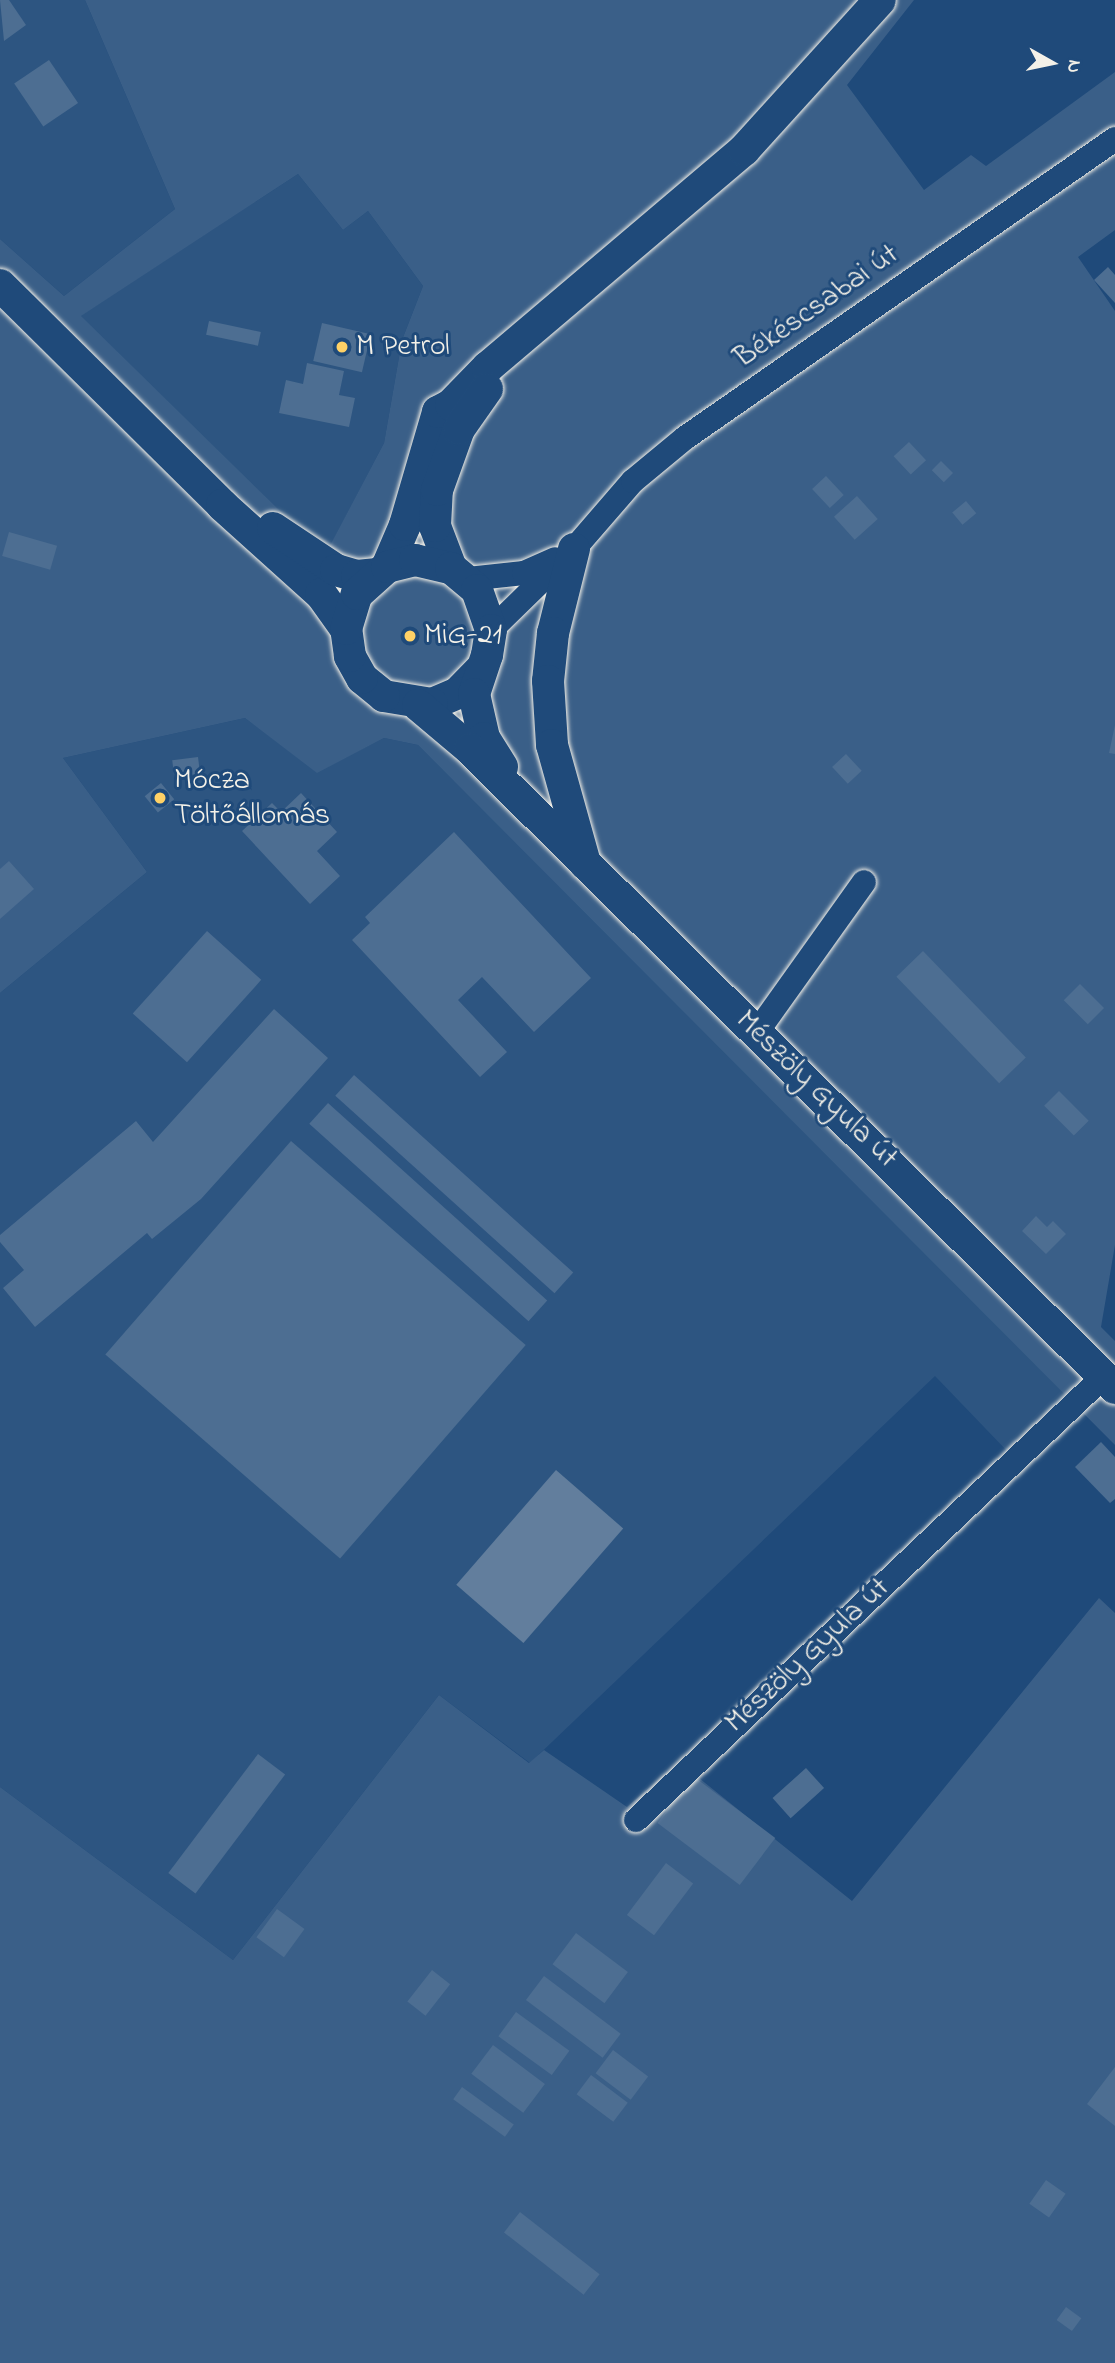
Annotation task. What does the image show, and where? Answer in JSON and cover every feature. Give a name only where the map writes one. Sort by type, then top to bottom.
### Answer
[{"type":"main road","points":[[346,629],[357,594],[381,571],[405,525],[438,412],[451,405],[488,367],[561,308],[744,150],[880,0]]},
{"type":"main road","name":"Mészöly Gyula út","points":[[0,285],[191,471],[222,505],[321,594],[346,629],[350,656],[362,678],[384,696],[418,705],[527,807],[758,1032],[1109,1382]]},
{"type":"main road","points":[[491,630],[485,603],[459,573],[434,517],[443,467],[459,429],[483,393],[561,308]]},
{"type":"main road","name":"Mészöly Gyula út","points":[[191,471],[336,570],[357,576],[415,560],[459,573]]},
{"type":"main road","points":[[574,549],[553,633],[548,681],[552,744],[586,864]]},
{"type":"main road","name":"Mészöly Gyula út","points":[[491,630],[474,694],[484,738],[527,807]]},
{"type":"main road","points":[[418,705],[432,704],[458,693],[481,669]]},
{"type":"street","name":"Békéscsabai út","points":[[491,630],[574,549],[633,481],[685,438],[1115,139]]},
{"type":"street","name":"Békéscsabai út","points":[[459,573],[524,573],[574,549]]},
{"type":"street","points":[[758,1032],[864,882]]},
{"type":"street","name":"Mészöly Gyula út","points":[[636,1820],[1109,1382]]},
{"type":"shaded area","points":[[0,0],[85,0],[175,209],[64,296],[0,239]]},
{"type":"shaded area","points":[[85,0],[914,0],[847,85],[924,190],[971,155],[986,166],[1115,72],[1115,230],[1078,257],[1115,311],[1115,1245],[1101,1327],[1115,1341],[1115,1445],[418,745],[384,738],[317,773],[245,718],[63,758],[147,872],[0,993],[0,239],[64,296],[175,209]],"holes":[[[298,174],[343,230],[368,211],[423,286],[402,340],[384,443],[325,555],[81,316]]]},
{"type":"shaded area","points":[[298,174],[343,230],[368,211],[423,286],[402,340],[384,443],[325,556],[80,316]]},
{"type":"shaded area","points":[[245,718],[317,772],[384,738],[418,745],[1066,1394],[1008,1452],[935,1376],[530,1763],[439,1695],[233,1960],[0,1787],[0,993],[147,872],[63,758]]},
{"type":"shaded area","points":[[556,1470],[623,1528],[523,1643],[456,1585]]},
{"type":"shaded area","points":[[1099,1598],[1115,1613],[1115,2363],[0,2363],[0,1787],[233,1960],[439,1695],[529,1763],[544,1750],[627,1807],[679,1762],[852,1901]]},
{"type":"building","points":[[0,0],[9,0],[26,25],[4,41]]},
{"type":"building","points":[[49,60],[78,103],[43,127],[14,83]]},
{"type":"building","points":[[1108,267],[1115,275],[1115,303],[1094,280]]},
{"type":"building","points":[[209,321],[261,332],[258,346],[206,335]]},
{"type":"building","name":"M Petrol","points":[[322,323],[371,334],[362,372],[313,361]]},
{"type":"building","points":[[307,363],[344,371],[339,395],[355,398],[349,427],[279,413],[286,380],[303,384]]},
{"type":"building","points":[[909,442],[926,460],[911,475],[894,456]]},
{"type":"building","points":[[941,461],[953,473],[944,482],[932,470]]},
{"type":"building","points":[[826,476],[844,495],[830,508],[812,489]]},
{"type":"building","points":[[857,496],[878,519],[855,540],[834,517]]},
{"type":"building","points":[[966,501],[976,513],[962,525],[952,513]]},
{"type":"building","points":[[9,532],[57,546],[50,570],[2,556]]},
{"type":"building","points":[[1115,725],[1115,754],[1109,753]]},
{"type":"building","points":[[846,754],[862,771],[848,784],[832,767]]},
{"type":"building","points":[[198,757],[200,774],[174,777],[172,760]]},
{"type":"building","name":"Mócza Töltőállomás","points":[[161,783],[174,799],[158,813],[145,796]]},
{"type":"building","points":[[301,793],[337,832],[317,851],[340,876],[310,904],[242,831],[272,803],[281,812]]},
{"type":"building","points":[[454,832],[591,978],[534,1032],[482,977],[458,1000],[507,1052],[480,1077],[352,940],[370,923],[365,917]]},
{"type":"building","points":[[9,861],[34,889],[0,919],[0,869]]},
{"type":"building","points":[[207,931],[261,980],[187,1062],[133,1013]]},
{"type":"building","points":[[923,951],[1026,1057],[999,1083],[896,977]]},
{"type":"building","points":[[1080,984],[1104,1008],[1088,1024],[1064,1000]]},
{"type":"building","points":[[274,1009],[328,1058],[201,1199],[152,1239],[147,1233],[35,1327],[3,1288],[24,1270],[0,1242],[0,1235],[136,1121],[153,1142]]},
{"type":"building","points":[[354,1075],[573,1272],[554,1293],[335,1096]]},
{"type":"building","points":[[1059,1091],[1089,1121],[1074,1136],[1044,1106]]},
{"type":"building","points":[[328,1103],[547,1300],[528,1321],[309,1124]]},
{"type":"building","points":[[291,1141],[526,1345],[340,1559],[105,1355]]},
{"type":"building","points":[[1036,1216],[1047,1227],[1053,1221],[1066,1234],[1046,1254],[1022,1231]]},
{"type":"building","points":[[1101,1442],[1115,1457],[1115,1499],[1110,1503],[1075,1467]]},
{"type":"building","points":[[258,1754],[285,1774],[195,1893],[168,1873]]},
{"type":"building","points":[[806,1768],[824,1788],[791,1818],[773,1798]]},
{"type":"building","points":[[693,1776],[775,1838],[740,1885],[657,1823]]},
{"type":"building","points":[[666,1863],[693,1883],[654,1935],[627,1915]]},
{"type":"building","points":[[277,1909],[305,1929],[284,1957],[256,1937]]},
{"type":"building","points":[[576,1933],[628,1972],[604,2003],[553,1964]]},
{"type":"building","points":[[432,1970],[450,1984],[425,2016],[407,2002]]},
{"type":"building","points":[[544,1976],[621,2034],[603,2058],[526,2000]]},
{"type":"building","points":[[516,2012],[569,2051],[552,2075],[498,2036]]},
{"type":"building","points":[[493,2045],[545,2084],[523,2113],[471,2074]]},
{"type":"building","points":[[613,2050],[648,2076],[631,2100],[596,2073]]},
{"type":"building","points":[[1115,2067],[1115,2126],[1087,2104]]},
{"type":"building","points":[[591,2075],[628,2103],[613,2122],[577,2094]]},
{"type":"building","points":[[462,2087],[514,2125],[505,2137],[453,2099]]},
{"type":"building","points":[[1046,2180],[1066,2194],[1049,2218],[1029,2204]]},
{"type":"building","points":[[520,2212],[600,2274],[584,2295],[504,2232]]},
{"type":"building","points":[[1066,2307],[1081,2318],[1072,2331],[1057,2320]]},
{"type":"place","name":"M Petrol","points":[[342,347]]},
{"type":"place","name":"MiG-21","points":[[410,636]]},
{"type":"place","name":"Mócza Töltőállomás","points":[[160,798]]}]
